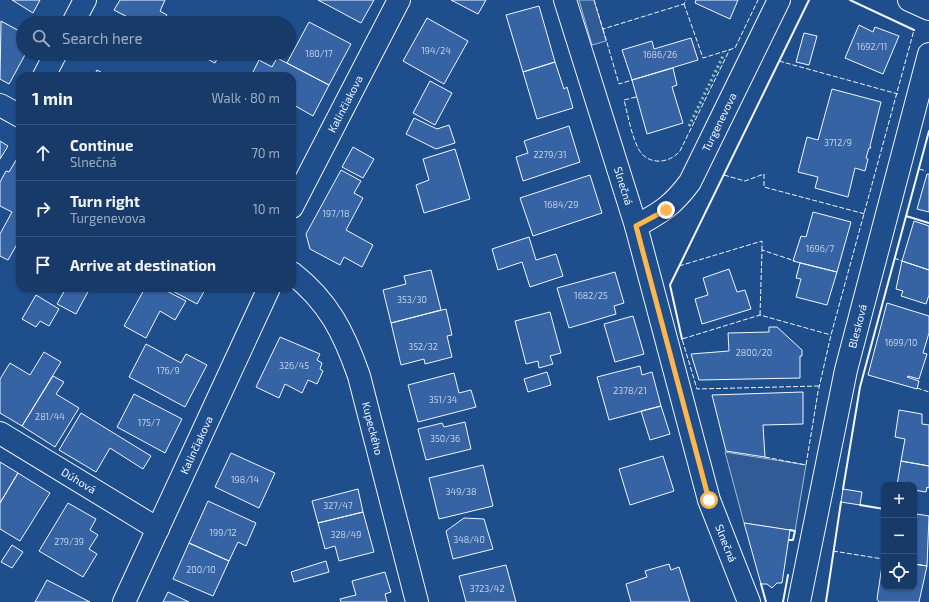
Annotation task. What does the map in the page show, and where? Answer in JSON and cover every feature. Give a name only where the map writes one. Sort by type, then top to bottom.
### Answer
[{"type":"street","points":[[77,16],[85,0]]},
{"type":"street","name":"Kalinčiakova","points":[[296,199],[399,0]]},
{"type":"street","name":"Slnečná","points":[[565,0],[636,226],[709,500],[749,602]]},
{"type":"street","name":"Turgenevova","points":[[636,226],[666,210],[679,197],[690,182],[779,0]]},
{"type":"street","points":[[910,0],[929,9]]},
{"type":"street","name":"Blesková","points":[[799,602],[846,370],[929,54]]},
{"type":"street","points":[[46,72],[52,60]]},
{"type":"street","points":[[0,105],[16,114]]},
{"type":"street","name":"Kupeckého","points":[[296,277],[310,287],[332,315],[348,346],[359,376],[418,602]]},
{"type":"street","name":"Kalinčiakova","points":[[124,602],[267,292]]},
{"type":"street","name":"Dúhová","points":[[0,433],[158,529]]},
{"type":"shaded area","points":[[579,0],[594,0],[606,41],[592,45]]},
{"type":"shaded area","points":[[725,452],[806,465],[795,531],[744,523]]},
{"type":"building","points":[[12,0],[40,0],[33,13]]},
{"type":"building","points":[[120,0],[165,0],[160,11],[167,15],[126,16],[114,10]]},
{"type":"building","points":[[318,0],[374,0],[361,23]]},
{"type":"building","points":[[451,0],[486,0],[478,14]]},
{"type":"building","points":[[696,0],[738,0],[730,19],[695,3]]},
{"type":"building","points":[[539,6],[555,62],[523,72],[506,15]]},
{"type":"building","points":[[427,18],[468,41],[444,84],[403,61]]},
{"type":"building","points":[[1,21],[16,29],[16,60],[22,60],[9,84],[0,79]]},
{"type":"building","points":[[309,22],[351,44],[329,85],[287,63],[289,60],[296,60],[296,46]]},
{"type":"building","points":[[859,25],[873,32],[875,27],[899,36],[883,74],[845,58]]},
{"type":"building","points":[[804,33],[817,36],[809,65],[796,62]]},
{"type":"building","points":[[691,38],[698,60],[632,80],[622,50],[652,41],[654,49]]},
{"type":"building","points":[[209,60],[216,60],[215,63]]},
{"type":"building","points":[[259,60],[272,67],[276,60],[281,60],[329,85],[313,116],[296,106],[296,72],[253,72]]},
{"type":"building","points":[[555,62],[564,89],[567,87],[573,108],[537,119],[523,72]]},
{"type":"building","points":[[673,68],[677,85],[672,87],[683,123],[647,134],[632,80]]},
{"type":"building","points":[[430,81],[452,93],[435,125],[413,113]]},
{"type":"building","points":[[832,89],[881,102],[870,146],[871,148],[869,148],[866,158],[868,159],[865,171],[855,168],[848,197],[815,188],[818,177],[798,172],[807,137],[818,140]]},
{"type":"building","points":[[414,118],[437,129],[449,125],[455,143],[436,149],[406,134]]},
{"type":"building","points":[[569,126],[580,162],[523,181],[516,157],[528,153],[524,141]]},
{"type":"building","points":[[0,141],[8,146],[0,159]]},
{"type":"building","points":[[353,147],[374,159],[363,178],[342,167]]},
{"type":"building","points":[[455,149],[470,199],[424,213],[416,185],[429,180],[423,159]]},
{"type":"building","points":[[16,160],[16,246],[8,260],[0,256],[0,234],[12,212],[0,206],[0,182],[6,171],[9,172]]},
{"type":"building","points":[[341,170],[361,181],[354,193],[363,198],[346,230],[373,245],[362,267],[344,257],[340,265],[310,249],[306,234]]},
{"type":"building","points":[[927,174],[929,174],[929,212],[917,209]]},
{"type":"building","points":[[590,175],[602,213],[533,236],[520,198]]},
{"type":"building","points":[[813,212],[851,222],[837,272],[793,261],[801,236],[806,237]]},
{"type":"building","points":[[914,221],[929,226],[929,270],[902,261]]},
{"type":"building","points":[[529,237],[536,260],[556,254],[563,276],[530,287],[522,262],[498,270],[492,249]]},
{"type":"building","points":[[902,261],[929,270],[929,295],[926,304],[901,296],[903,291],[896,289]]},
{"type":"building","points":[[800,263],[837,272],[827,305],[796,297],[801,279],[796,278]]},
{"type":"building","points":[[729,269],[737,292],[745,290],[751,309],[702,324],[695,299],[708,295],[703,278]]},
{"type":"building","points":[[431,270],[441,310],[391,323],[383,290],[406,284],[404,276]]},
{"type":"building","points":[[615,272],[624,303],[614,306],[616,314],[569,328],[557,288]]},
{"type":"building","points":[[64,292],[88,292],[76,314],[57,304]]},
{"type":"building","points":[[143,292],[169,292],[186,301],[175,320],[160,311],[146,338],[124,326]]},
{"type":"building","points":[[174,292],[204,292],[197,304]]},
{"type":"building","points":[[36,295],[59,309],[49,326],[40,321],[36,327],[22,319]]},
{"type":"building","points":[[887,303],[929,316],[929,333],[923,353],[927,354],[919,379],[907,377],[919,381],[917,389],[868,375]]},
{"type":"building","points":[[446,309],[452,335],[447,336],[452,357],[425,364],[424,359],[401,365],[391,323]]},
{"type":"building","points":[[550,312],[561,353],[550,356],[553,364],[539,368],[538,361],[526,364],[515,321]]},
{"type":"building","points":[[633,316],[644,354],[615,362],[604,324]]},
{"type":"building","points":[[769,327],[777,327],[802,350],[802,356],[800,356],[800,378],[699,380],[691,354],[729,351],[728,333],[769,332]]},
{"type":"building","points":[[280,337],[320,354],[317,360],[322,363],[320,369],[323,371],[317,384],[308,380],[302,393],[285,384],[279,398],[256,387]]},
{"type":"building","points":[[146,344],[181,363],[186,354],[207,365],[185,407],[129,377]]},
{"type":"building","points":[[44,352],[61,362],[22,426],[0,413],[0,379],[10,363],[30,375]]},
{"type":"building","points":[[640,366],[642,375],[652,372],[661,406],[609,420],[597,377]]},
{"type":"building","points":[[547,372],[551,385],[528,392],[524,379]]},
{"type":"building","points":[[454,373],[459,393],[471,390],[476,407],[418,422],[408,385]]},
{"type":"building","points":[[53,376],[64,382],[56,394],[79,408],[55,447],[22,426]]},
{"type":"building","points":[[803,392],[803,424],[763,425],[765,457],[726,451],[712,395]]},
{"type":"building","points":[[134,394],[182,419],[165,453],[117,427]]},
{"type":"building","points":[[661,406],[670,434],[650,440],[641,411]]},
{"type":"building","points":[[899,410],[922,414],[922,424],[929,425],[929,466],[901,461],[905,439],[895,437]]},
{"type":"building","points":[[81,413],[151,456],[143,469],[110,448],[96,472],[59,450]]},
{"type":"building","points":[[465,422],[471,449],[426,460],[418,429],[442,423],[444,427]]},
{"type":"building","points":[[231,453],[275,473],[259,508],[215,487]]},
{"type":"building","points":[[663,456],[674,491],[630,505],[619,469]]},
{"type":"building","points":[[901,461],[929,466],[929,488],[927,487],[926,492],[917,490],[917,482],[898,482]]},
{"type":"building","points":[[0,462],[18,473],[0,503]]},
{"type":"building","points":[[483,465],[493,506],[439,519],[429,478]]},
{"type":"building","points":[[18,473],[50,493],[20,541],[0,529],[0,503]]},
{"type":"building","points":[[358,489],[363,512],[318,523],[312,501]]},
{"type":"building","points":[[843,489],[862,492],[860,505],[841,502]]},
{"type":"building","points":[[208,501],[256,523],[246,546],[238,542],[229,561],[189,543]]},
{"type":"building","points":[[68,503],[96,519],[90,530],[98,535],[89,549],[97,554],[83,577],[39,551]]},
{"type":"building","points":[[363,512],[374,552],[339,561],[335,546],[325,549],[318,523]]},
{"type":"building","points":[[917,514],[929,516],[927,566],[917,564]]},
{"type":"building","points":[[464,518],[484,519],[493,549],[453,559],[446,531]]},
{"type":"building","points":[[744,523],[790,530],[782,583],[777,583],[772,588],[767,584],[761,584]]},
{"type":"building","points":[[189,543],[229,561],[213,596],[173,579]]},
{"type":"building","points":[[12,545],[23,552],[12,568],[1,562]]},
{"type":"building","points":[[326,561],[329,572],[294,582],[291,572]]},
{"type":"building","points":[[669,564],[671,570],[679,567],[690,602],[631,602],[626,584],[647,577],[645,571]]},
{"type":"building","points":[[917,564],[927,566],[919,602],[879,602],[877,599],[881,572],[881,590],[917,590]]},
{"type":"building","points":[[506,565],[516,602],[466,602],[459,576]]},
{"type":"building","points":[[385,572],[391,592],[385,594],[387,602],[341,602],[340,599],[356,595],[352,581]]},
{"type":"building","points":[[47,580],[90,602],[35,602]]},
{"type":"building","points":[[168,592],[189,602],[163,602]]},
{"type":"hedge","points":[[689,126],[724,54]]},
{"type":"fence","points":[[594,0],[603,29],[684,4],[686,0]]},
{"type":"fence","points":[[684,4],[703,58],[735,48],[758,0]]},
{"type":"fence","points":[[603,29],[619,84],[632,80]]},
{"type":"fence","points":[[765,457],[806,465],[818,392],[831,335],[914,30]]},
{"type":"fence","points":[[636,97],[624,100],[638,148],[642,154],[652,160],[664,161],[670,159],[680,151],[730,49]]},
{"type":"fence","points":[[779,61],[898,94]]},
{"type":"fence","points":[[919,169],[926,171]]},
{"type":"fence","points":[[724,175],[745,181],[764,174],[764,187],[865,214]]},
{"type":"fence","points":[[679,266],[762,241],[762,250]]},
{"type":"fence","points":[[760,315],[762,250],[795,261]]},
{"type":"fence","points":[[894,258],[902,261]]},
{"type":"fence","points":[[819,386],[697,389],[682,339],[760,315],[831,335]]},
{"type":"fence","points":[[917,388],[929,392]]},
{"type":"fence","points":[[833,551],[881,559]]},
{"type":"wall","points":[[682,339],[670,285],[809,0]]},
{"type":"wall","points":[[850,0],[914,30]]},
{"type":"wall","points":[[843,489],[860,387],[929,131]]},
{"type":"wall","points":[[906,216],[929,223]]},
{"type":"wall","points":[[826,602],[841,502]]},
{"type":"wall","points":[[860,505],[881,508]]},
{"type":"wall","points":[[789,540],[793,540],[795,531],[790,530]]},
{"type":"wall","points":[[783,602],[788,575]]},
{"type":"wall","points":[[761,584],[766,602]]},
{"type":"route","points":[[666,210],[636,226],[709,500]]}]
